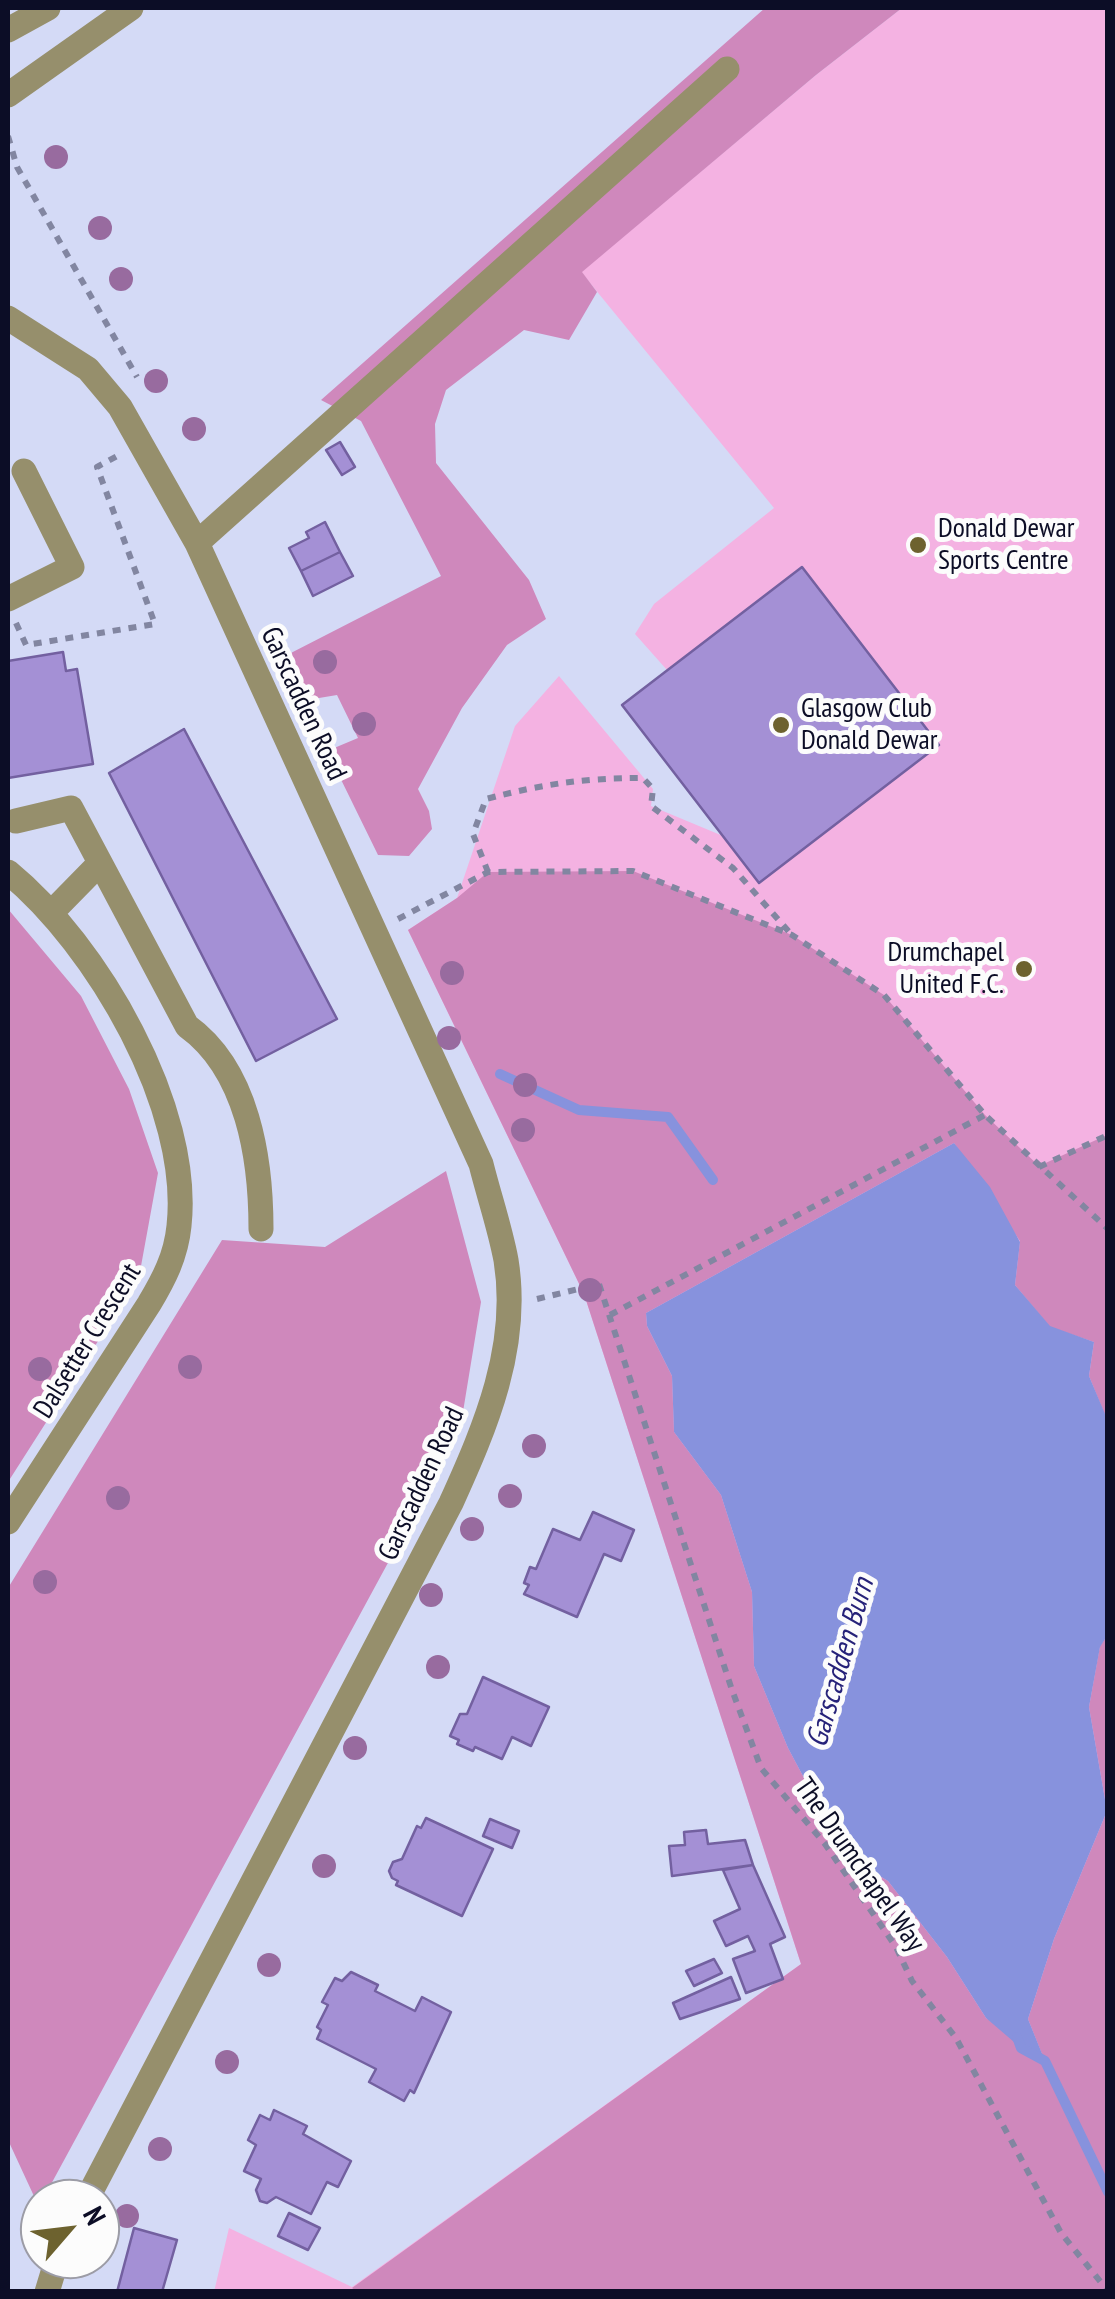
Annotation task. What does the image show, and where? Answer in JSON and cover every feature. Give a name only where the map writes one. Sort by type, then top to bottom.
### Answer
[{"type":"street","points":[[8,30],[48,8]]},
{"type":"street","points":[[8,95],[131,8]]},
{"type":"street","points":[[197,543],[727,69]]},
{"type":"street","name":"Garscadden Road","points":[[8,318],[20,337],[88,369],[120,406],[197,543],[481,1164],[506,1260],[510,1304],[501,1374],[482,1434],[451,1503],[98,2179]]},
{"type":"street","points":[[8,599],[72,567],[24,471]]},
{"type":"street","points":[[16,821],[70,808],[187,1026],[208,1042],[227,1072],[251,1132],[261,1182],[262,1229]]},
{"type":"street","points":[[51,913],[100,863]]},
{"type":"street","name":"Dalsetter Crescent","points":[[8,872],[51,913],[112,996],[148,1068],[175,1142],[180,1225],[170,1268],[8,1522]]},
{"type":"path","points":[[8,136],[17,167],[139,381]]},
{"type":"path","points":[[488,872],[473,834],[486,799],[581,778],[643,778],[653,790],[651,806],[733,868],[792,935]]},
{"type":"path","points":[[375,931],[488,872],[633,872],[792,935],[884,995],[985,1115],[1108,1229]]},
{"type":"path","points":[[510,1304],[599,1284],[610,1316],[985,1115]]},
{"type":"path","points":[[1039,1167],[1108,1134]]},
{"type":"path","name":"The Drumchapel Way","points":[[610,1316],[761,1768],[824,1844],[896,1947],[912,1981],[956,2038],[1061,2233],[1108,2290]]},
{"type":"shaded area","points":[[765,8],[902,8],[816,75],[582,272],[597,292],[569,340],[524,330],[446,390],[435,424],[436,463],[529,580],[546,619],[507,645],[462,708],[418,789],[429,811],[432,829],[409,856],[378,855],[327,751],[358,738],[337,695],[307,700],[287,655],[441,576],[361,421],[321,400]]},
{"type":"shaded area","points":[[902,8],[1107,8],[1107,2291],[214,2292],[229,2228],[352,2287],[801,1964],[584,1294],[408,930],[457,898],[515,726],[559,676],[653,789],[651,806],[723,836],[622,705],[667,670],[635,634],[654,604],[774,508],[581,272]]},
{"type":"shaded area","points":[[633,871],[792,935],[884,995],[985,1115],[1039,1166],[1107,1135],[1107,1420],[1089,1376],[1094,1342],[1050,1327],[1015,1285],[1020,1241],[954,1143],[646,1313],[647,1326],[672,1376],[674,1432],[721,1495],[752,1592],[754,1666],[788,1748],[845,1855],[888,1881],[947,1957],[986,2018],[1044,2059],[1028,2019],[1054,1939],[1107,1811],[1107,2291],[358,2292],[352,2288],[801,1964],[584,1294],[408,930],[488,872]]},
{"type":"shaded area","points":[[8,909],[81,996],[129,1089],[158,1173],[139,1277],[8,1482]]},
{"type":"shaded area","points":[[446,1171],[481,1302],[460,1430],[54,2179],[26,2179],[8,2140],[8,1588],[222,1240],[325,1247]]},
{"type":"shaded area","points":[[1107,1636],[1107,1811],[1089,1707],[1100,1646]]},
{"type":"water","points":[[954,1143],[990,1187],[1020,1242],[1015,1285],[1050,1326],[1094,1342],[1089,1376],[1108,1421],[1107,1636],[1100,1647],[1089,1707],[1107,1811],[1054,1939],[1028,2019],[1045,2061],[1021,2048],[986,2018],[947,1957],[888,1881],[845,1855],[788,1748],[754,1666],[752,1592],[721,1495],[674,1432],[672,1376],[647,1326],[646,1313]]},
{"type":"building","points":[[340,442],[355,467],[342,475],[326,450]]},
{"type":"building","points":[[325,522],[340,552],[301,571],[289,548],[309,538],[306,532]]},
{"type":"building","points":[[340,552],[353,576],[313,596],[301,571]]},
{"type":"building","name":"Glasgow Club Donald Dewar","points":[[802,567],[939,745],[759,883],[622,705]]},
{"type":"building","points":[[63,652],[66,671],[77,669],[93,764],[8,778],[8,661]]},
{"type":"building","points":[[184,729],[337,1019],[256,1061],[109,773]]},
{"type":"building","points":[[593,1512],[634,1530],[621,1561],[604,1554],[577,1617],[524,1594],[530,1567],[536,1569],[553,1529],[580,1540]]},
{"type":"building","points":[[483,1677],[549,1707],[531,1746],[512,1737],[502,1759],[457,1744],[459,1740],[450,1736],[460,1714],[467,1714]]},
{"type":"building","points":[[426,1818],[493,1849],[462,1916],[396,1885],[398,1881],[389,1871],[393,1862],[402,1859],[417,1826],[421,1828]]},
{"type":"building","points":[[490,1819],[519,1831],[512,1848],[483,1836]]},
{"type":"building","points":[[706,1830],[708,1844],[745,1840],[753,1865],[672,1876],[669,1846],[685,1845],[684,1832]]},
{"type":"building","points":[[753,1865],[785,1937],[770,1944],[783,1979],[746,1993],[733,1959],[755,1951],[748,1936],[726,1946],[714,1921],[740,1909],[723,1870]]},
{"type":"building","points":[[714,1959],[722,1973],[694,1986],[686,1971]]},
{"type":"building","points":[[351,1972],[378,1985],[375,1991],[415,2011],[422,1997],[451,2012],[414,2093],[410,2090],[404,2101],[369,2082],[376,2069],[317,2039],[321,2030],[317,2027],[328,2005],[322,2002],[335,1978],[342,1981]]},
{"type":"building","points":[[731,1977],[740,1999],[680,2019],[673,2003]]},
{"type":"building","points":[[274,2110],[307,2126],[303,2134],[351,2161],[338,2187],[327,2182],[311,2214],[276,2197],[267,2203],[260,2201],[256,2190],[261,2179],[244,2171],[256,2145],[248,2140],[260,2115],[270,2120]]},
{"type":"building","points":[[289,2213],[320,2228],[308,2250],[278,2236]]},
{"type":"building","points":[[134,2228],[177,2240],[162,2292],[117,2292]]},
{"type":"waterway","name":"Garscadden Burn","points":[[500,1074],[579,1110],[668,1117],[713,1180]]},
{"type":"waterway","name":"Garscadden Burn","points":[[1017,2037],[1021,2048],[1045,2061],[1108,2192]]},
{"type":"place","name":"Donald Dewar Sports Centre","points":[[918,545]]},
{"type":"place","name":"Glasgow Club Donald Dewar","points":[[781,725]]},
{"type":"place","name":"Drumchapel United F.C.","points":[[1024,969]]}]
